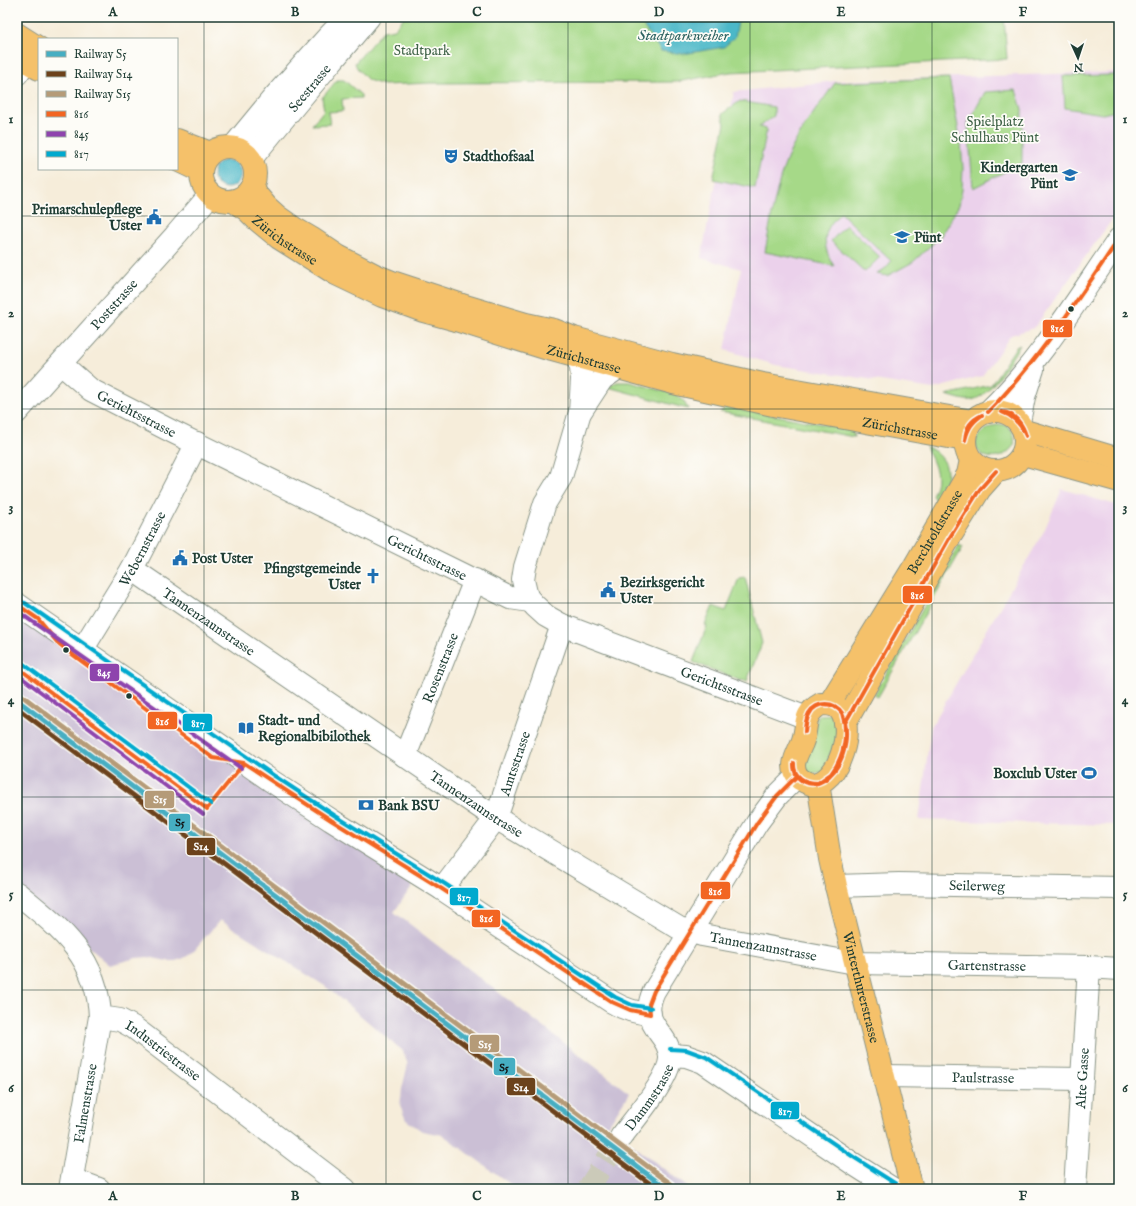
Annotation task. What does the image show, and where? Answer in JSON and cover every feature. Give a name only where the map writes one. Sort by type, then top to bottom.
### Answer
[{"type":"main road","points":[[17,34],[28,62]]},
{"type":"main road","points":[[178,141],[205,162]]},
{"type":"main road","points":[[221,147],[242,153],[255,173],[251,188],[244,196],[233,201],[221,201],[210,195],[203,187],[201,182],[205,162],[221,147]]},
{"type":"main road","points":[[178,160],[205,162]]},
{"type":"main road","name":"Zürichstrasse","points":[[251,188],[267,207],[294,228],[338,256],[392,282],[526,324],[554,330],[574,338],[672,364],[974,433]]},
{"type":"main road","name":"Zürichstrasse","points":[[233,201],[247,210],[280,238],[336,274],[382,296],[423,311],[618,368],[687,386],[778,406],[974,433]]},
{"type":"main road","points":[[996,410],[1013,416],[1022,426],[1026,443],[1023,454],[1016,462],[996,471],[982,468],[974,433],[996,410]]},
{"type":"main road","points":[[1022,426],[1119,459]]},
{"type":"main road","name":"Berchtoldstrasse","points":[[829,704],[915,565],[968,474],[974,433]]},
{"type":"main road","points":[[1023,454],[1119,481]]},
{"type":"main road","name":"Berchtoldstrasse","points":[[844,722],[950,537],[980,489],[996,471]]},
{"type":"main road","points":[[821,704],[829,704],[837,707],[842,712],[845,740],[843,751],[838,764],[826,780],[810,784],[802,781],[797,776],[793,766],[803,742],[807,718],[813,708],[821,704]]},
{"type":"main road","name":"Winterthurerstrasse","points":[[818,783],[830,859],[836,886],[912,1189]]},
{"type":"street","name":"Seestrasse","points":[[242,153],[275,96],[347,17]]},
{"type":"street","name":"Seestrasse","points":[[242,153],[273,131],[369,17]]},
{"type":"street","name":"Poststrasse","points":[[17,412],[210,195]]},
{"type":"street","points":[[974,433],[1038,356],[1119,239]]},
{"type":"street","points":[[530,601],[524,586],[525,567],[544,504],[561,477],[580,412],[582,379],[581,368],[577,356]]},
{"type":"street","points":[[1022,426],[1024,398],[1038,356]]},
{"type":"street","name":"Gerichtsstrasse","points":[[60,364],[91,390],[510,598],[530,601],[546,616],[562,624],[807,718]]},
{"type":"street","points":[[580,412],[602,380],[618,368]]},
{"type":"street","name":"Webernstrasse","points":[[82,650],[132,569],[197,443]]},
{"type":"street","name":"Tannenzaunstrasse","points":[[132,569],[496,818],[679,928],[702,935],[855,963]]},
{"type":"street","name":"Rosenstrasse","points":[[405,756],[475,580]]},
{"type":"street","points":[[17,604],[270,780],[331,820],[442,889],[612,1002],[635,1013],[650,1014]]},
{"type":"street","name":"Amtsstrasse","points":[[442,889],[496,818],[562,624]]},
{"type":"street","points":[[797,776],[777,796],[757,823],[654,991],[649,1004],[652,1023],[666,1045],[670,1055],[686,1056],[703,1062],[893,1189]]},
{"type":"street","name":"Seilerweg","points":[[836,886],[899,884],[1119,888]]},
{"type":"street","points":[[17,893],[64,934],[84,958],[91,971],[96,987],[100,1017]]},
{"type":"street","name":"Gartenstrasse","points":[[855,963],[1089,967],[1119,969]]},
{"type":"street","name":"Alte Gasse","points":[[1075,1189],[1089,967]]},
{"type":"street","name":"Falmenstrasse","points":[[71,1184],[100,1017]]},
{"type":"street","name":"Industriestrasse","points":[[100,1017],[120,1020],[133,1027],[345,1189]]},
{"type":"street","name":"Dammstrasse","points":[[621,1137],[664,1078],[669,1065],[670,1055]]},
{"type":"street","name":"Paulstrasse","points":[[884,1076],[1082,1079]]},
{"type":"street","points":[[71,1184],[99,1189]]},
{"type":"shaded area","name":"Pünt","points":[[1119,72],[1119,210],[1034,328],[1011,335],[982,376],[933,389],[776,365],[725,350],[741,269],[701,258],[734,92],[835,81]]},
{"type":"shaded area","points":[[1062,489],[1119,506],[1119,825],[919,820],[931,727],[1044,531]]},
{"type":"shaded area","points":[[17,614],[415,882],[394,912],[629,1093],[608,1126],[690,1189],[517,1189],[443,1135],[422,1131],[406,1120],[400,1106],[402,1089],[408,1064],[403,1051],[325,986],[220,920],[195,949],[182,959],[167,961],[148,957],[136,958],[110,965],[17,888]]},
{"type":"green space","name":"Stadtpark","points":[[404,17],[1004,17],[1007,59],[730,72],[677,82],[430,83],[384,85],[368,80],[357,68],[355,63],[383,31],[395,29]]},
{"type":"green space","points":[[1119,75],[1119,110],[1103,114],[1065,108],[1063,76]]},
{"type":"green space","points":[[949,78],[961,143],[963,168],[962,190],[959,205],[940,237],[913,262],[887,276],[877,274],[887,267],[891,261],[841,213],[830,225],[827,231],[825,244],[834,266],[765,252],[776,193],[787,159],[815,110],[835,83]]},
{"type":"green space","points":[[337,80],[344,80],[361,95],[361,98],[342,99],[343,111],[328,112],[330,124],[312,125],[324,110],[322,98]]},
{"type":"green space","name":"Spielplatz Schulhaus Pünt","points":[[1016,90],[1022,109],[1022,163],[973,188],[968,123],[985,92]]},
{"type":"green space","points":[[740,101],[774,107],[774,116],[759,127],[767,129],[755,188],[713,179],[725,124],[722,114]]},
{"type":"green space","points":[[846,225],[880,257],[865,272],[831,241]]},
{"type":"green space","points":[[1020,345],[992,386],[978,398],[965,400],[946,395],[991,385],[1016,347]]},
{"type":"green space","points":[[617,382],[629,382],[675,394],[683,400],[688,409],[608,387]]},
{"type":"green space","points":[[726,408],[736,408],[849,429],[853,432],[854,437],[720,412]]},
{"type":"green space","points":[[999,424],[1007,426],[1012,430],[1014,445],[1005,454],[995,457],[986,457],[976,446],[977,439],[984,431]]},
{"type":"green space","points":[[926,446],[935,451],[941,457],[947,470],[945,485],[937,502],[932,495],[937,481],[937,475]]},
{"type":"green space","points":[[959,545],[963,547],[878,697],[874,695]]},
{"type":"green space","points":[[745,577],[762,643],[747,681],[739,680],[693,662],[713,606],[726,611],[739,578]]},
{"type":"green space","points":[[833,714],[838,734],[823,772],[807,774],[801,760],[819,715]]},
{"type":"water","name":"Stadtparkweiher","points":[[649,17],[739,17],[735,37],[724,47],[683,54],[661,51],[644,27]]},
{"type":"water","points":[[227,160],[237,164],[241,174],[237,184],[227,188],[217,184],[213,174],[217,164]]},
{"type":"tunnel","points":[[588,1189],[621,1137]]},
{"type":"rail line","name":"S15","points":[[21,695],[671,1184]]},
{"type":"rail line","name":"S5","points":[[17,700],[667,1189]]},
{"type":"rail line","name":"S14","points":[[17,708],[657,1189]]},
{"type":"transit line","name":"816","points":[[988,412],[1007,392],[1041,350],[1119,239]]},
{"type":"transit line","name":"816","points":[[1002,412],[1015,417],[1023,428],[1026,436]]},
{"type":"transit line","name":"816","points":[[1002,412],[1017,421],[1026,436]]},
{"type":"transit line","name":"816","points":[[965,440],[970,424],[982,415]]},
{"type":"transit line","name":"816","points":[[965,440],[971,426],[982,415]]},
{"type":"transit line","name":"816","points":[[845,723],[950,537],[980,489],[996,471]]},
{"type":"transit line","name":"817","points":[[17,605],[21,602],[25,603],[273,775],[445,884],[615,997],[632,1005],[651,1008]]},
{"type":"transit line","name":"816","points":[[17,617],[22,608],[38,619],[57,642],[69,652],[213,758],[244,763],[331,820],[442,889],[612,1002],[630,1010],[650,1014]]},
{"type":"transit line","name":"845","points":[[17,611],[241,768]]},
{"type":"transit line","name":"817","points":[[21,662],[211,804]]},
{"type":"transit line","name":"816","points":[[17,667],[207,809],[244,763]]},
{"type":"transit line","name":"845","points":[[17,674],[203,814]]},
{"type":"transit line","name":"816","points":[[805,732],[806,722],[809,715],[817,706],[825,704],[830,705],[842,713]]},
{"type":"transit line","name":"816","points":[[805,732],[808,715],[816,706],[826,704],[835,706],[842,713]]},
{"type":"transit line","name":"816","points":[[831,774],[839,760],[844,745],[845,729],[842,713]]},
{"type":"transit line","name":"816","points":[[831,774],[840,761],[845,745],[846,728],[842,713]]},
{"type":"transit line","name":"816","points":[[794,763],[794,768],[798,775],[809,782],[818,783],[831,774]]},
{"type":"transit line","name":"816","points":[[794,763],[795,771],[798,777],[807,783],[813,784],[820,782],[831,774]]},
{"type":"transit line","name":"816","points":[[650,1014],[649,1004],[654,991],[757,823],[777,796],[797,776]]},
{"type":"transit line","name":"817","points":[[670,1049],[687,1050],[706,1057],[896,1184]]},
{"type":"place","name":"Stadthofsaal","points":[[451,156]]},
{"type":"place","name":"Kindergarten Pünt","points":[[1070,175]]},
{"type":"place","name":"Primarschulepflege Uster","points":[[154,217]]},
{"type":"place","name":"Pünt","points":[[902,237]]},
{"type":"place","name":"Post Uster","points":[[180,558]]},
{"type":"place","name":"Pfingstgemeinde Uster","points":[[373,576]]},
{"type":"place","name":"Bezirksgericht Uster","points":[[608,590]]},
{"type":"place","name":"Stadt- und Regionalbibilothek","points":[[246,728]]},
{"type":"place","name":"Boxclub Uster","points":[[1089,773]]},
{"type":"place","name":"Bank BSU","points":[[366,805]]}]
